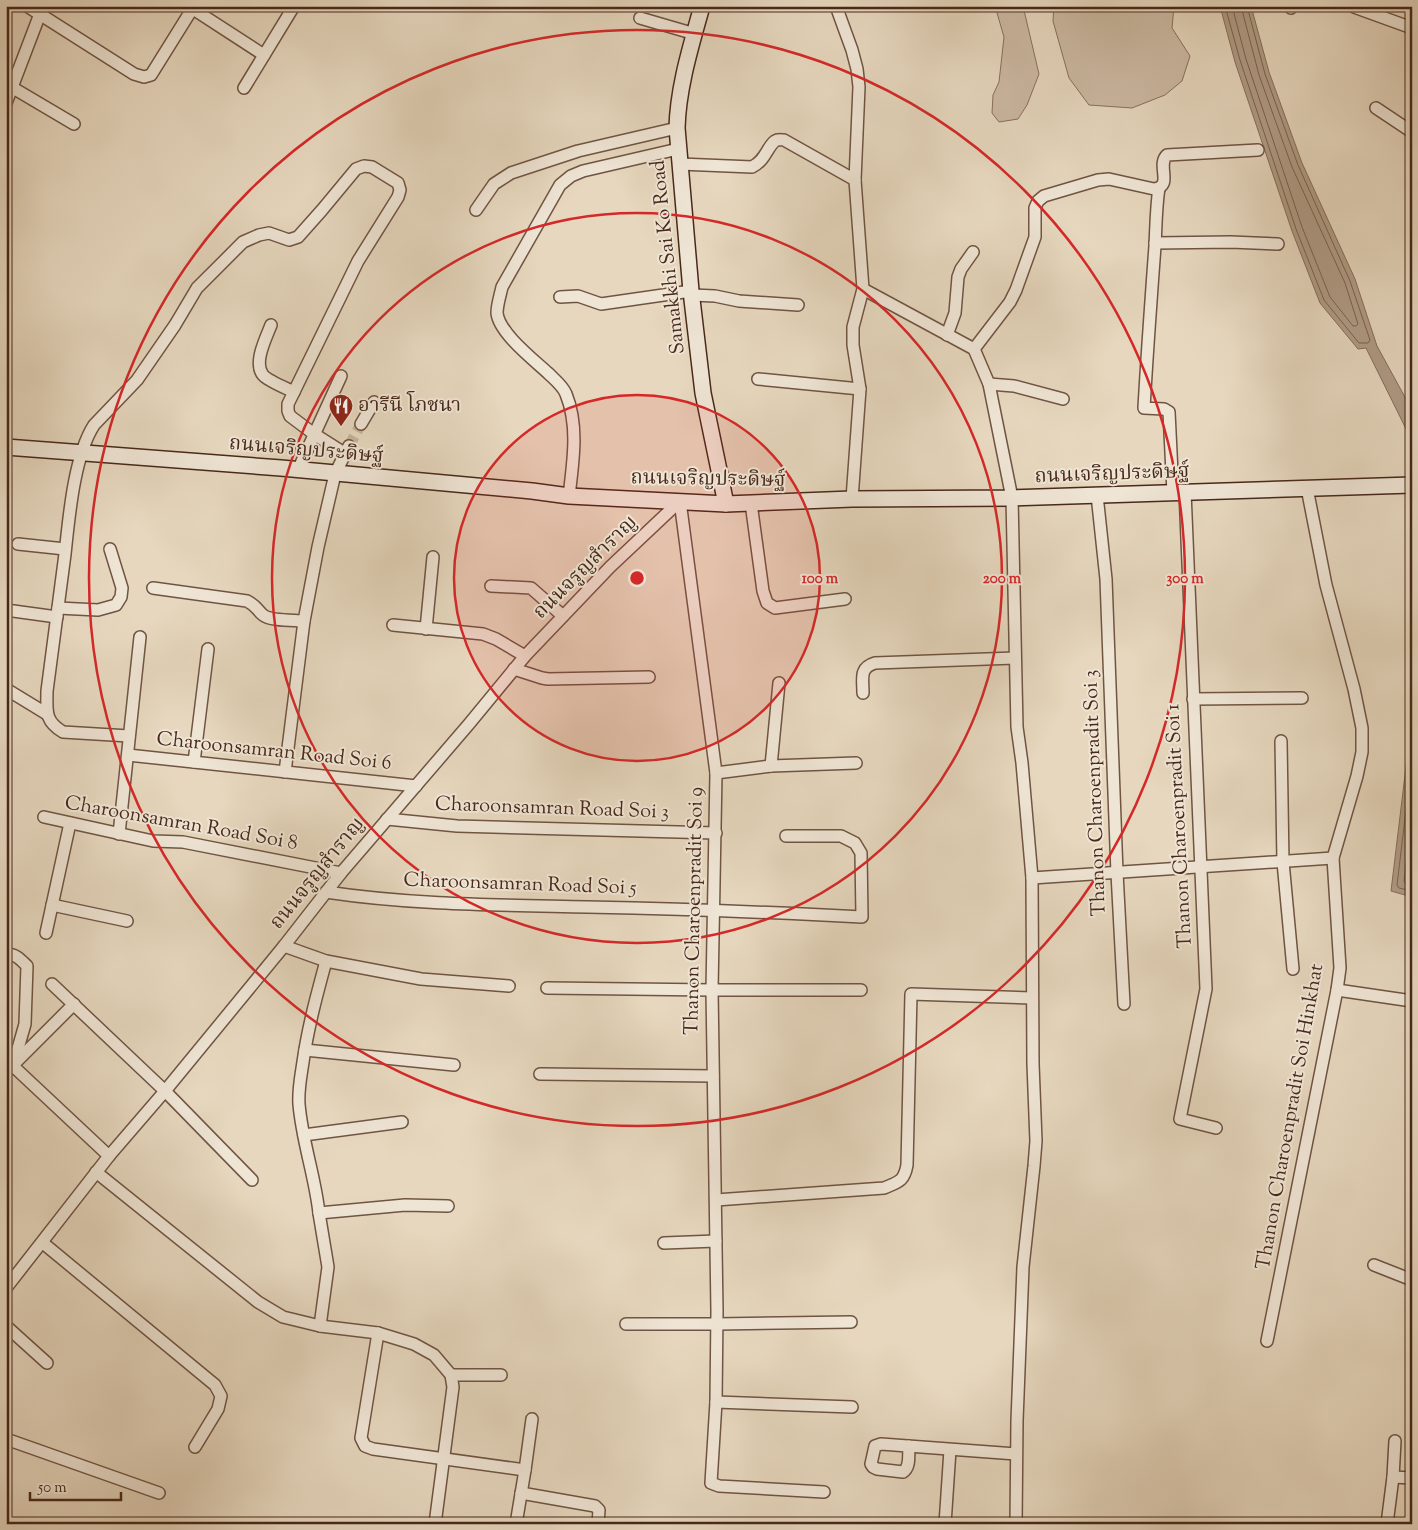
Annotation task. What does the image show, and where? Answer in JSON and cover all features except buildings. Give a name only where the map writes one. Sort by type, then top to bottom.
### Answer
[{"type":"main road","name":"Samakkhi Sai Ko Road","points":[[702,6],[677,107],[676,128],[703,393],[726,504]]},
{"type":"main road","name":"ถนนเจริญประดิษฐ์","points":[[6,447],[298,470],[569,496],[726,504],[852,499],[1012,498],[1412,485]]},
{"type":"street","points":[[26,6],[42,10],[134,74],[144,77],[151,75],[193,7],[264,55]]},
{"type":"street","points":[[244,88],[294,6]]},
{"type":"street","points":[[836,6],[852,50],[857,68],[859,87],[854,180],[863,289],[853,327],[853,344],[860,389],[852,499]]},
{"type":"street","points":[[1354,7],[1412,28]]},
{"type":"street","points":[[6,104],[9,86],[42,10]]},
{"type":"street","points":[[640,18],[695,34]]},
{"type":"street","points":[[9,86],[74,124]]},
{"type":"street","points":[[1376,108],[1412,132]]},
{"type":"street","points":[[476,210],[494,184],[511,173],[578,151],[676,128]]},
{"type":"street","points":[[569,496],[574,456],[572,414],[565,392],[505,332],[497,315],[502,287],[560,185],[571,176],[583,171],[679,157],[752,167],[762,161],[774,141],[778,140],[784,140],[854,180]]},
{"type":"street","points":[[1258,150],[1167,156],[1164,158],[1164,182],[1159,188],[1156,202],[1155,243],[1231,242],[1278,244]]},
{"type":"street","points":[[47,714],[47,691],[72,498],[82,453],[89,433],[94,425],[137,380],[175,325],[197,288],[243,242],[259,234],[269,233],[289,240],[298,236],[356,169],[364,166],[372,167],[398,183],[400,190],[398,197],[358,261],[288,404],[290,416],[314,434],[346,450],[335,474],[318,547],[304,621],[285,772]]},
{"type":"street","points":[[974,349],[1010,302],[1016,290],[1036,237],[1035,208],[1038,201],[1044,196],[1098,180],[1109,179],[1154,189],[1159,188]]},
{"type":"street","name":"Thanon Charoenpradit Soi 1","points":[[1155,243],[1144,408],[1164,409],[1169,412],[1179,493],[1193,699],[1206,989],[1180,1119],[1216,1128]]},
{"type":"street","points":[[947,335],[954,313],[958,277],[973,252]]},
{"type":"street","points":[[863,289],[974,349],[989,384],[1012,498],[1017,727],[1032,878],[1032,998],[1036,1140],[1023,1267],[1016,1454],[1016,1524]]},
{"type":"street","points":[[560,297],[578,296],[601,304],[692,293],[739,301],[798,305]]},
{"type":"street","points":[[270,325],[259,360],[259,369],[263,376],[294,392]]},
{"type":"street","points":[[298,470],[341,376]]},
{"type":"street","points":[[758,379],[860,389]]},
{"type":"street","points":[[989,384],[1014,386],[1063,399]]},
{"type":"street","points":[[361,424],[374,402]]},
{"type":"street","name":"Thanon Charoenpradit Soi Hinkhat","points":[[1268,1341],[1337,990],[1340,968],[1333,858],[1357,776],[1362,752],[1362,728],[1354,689],[1326,584],[1307,488]]},
{"type":"street","name":"Thanon Charoenpradit Soi 3","points":[[1098,495],[1106,579],[1124,1004]]},
{"type":"street","name":"ถนนจรูญสำราญ","points":[[6,1288],[43,1243],[96,1172],[284,946],[341,873],[525,656],[610,567],[680,501]]},
{"type":"street","name":"Thanon Charoenpradit Soi 9","points":[[680,501],[716,773],[712,990],[717,1324],[716,1402],[711,1483],[719,1486],[824,1492]]},
{"type":"street","points":[[751,503],[763,591],[767,603],[775,608],[845,599]]},
{"type":"street","points":[[18,544],[65,549]]},
{"type":"street","points":[[6,610],[57,612],[98,610],[116,605],[121,597],[122,588],[110,549]]},
{"type":"street","points":[[426,629],[433,557]]},
{"type":"street","points":[[491,586],[531,588],[563,616]]},
{"type":"street","points":[[153,588],[247,601],[256,606],[264,615],[273,618],[304,621]]},
{"type":"street","points":[[393,625],[483,634],[496,639],[525,656]]},
{"type":"street","points":[[119,834],[140,637]]},
{"type":"street","points":[[194,762],[208,649]]},
{"type":"street","points":[[863,693],[863,672],[868,665],[875,663],[1015,658]]},
{"type":"street","points":[[514,669],[548,679],[649,677]]},
{"type":"street","points":[[771,766],[779,683]]},
{"type":"street","points":[[6,689],[47,714],[55,727],[63,732],[130,736]]},
{"type":"street","points":[[1193,699],[1302,698]]},
{"type":"street","points":[[1281,740],[1283,862],[1293,968]]},
{"type":"street","name":"Charoonsamran Road Soi 6","points":[[128,755],[416,786]]},
{"type":"street","points":[[716,773],[771,766],[856,762]]},
{"type":"street","name":"Charoonsamran Road Soi 8","points":[[44,817],[153,841],[183,842],[341,873]]},
{"type":"street","name":"Charoonsamran Road Soi 3","points":[[387,819],[457,826],[716,833]]},
{"type":"street","points":[[46,933],[70,823]]},
{"type":"street","name":"Charoonsamran Road Soi 5","points":[[326,892],[408,901],[490,905],[714,910],[862,917],[861,854],[855,844],[841,836],[786,836]]},
{"type":"street","points":[[1032,878],[1333,858]]},
{"type":"street","points":[[52,905],[127,920]]},
{"type":"street","points":[[284,946],[326,960],[421,979],[509,986]]},
{"type":"street","points":[[6,954],[13,954],[20,958],[27,966],[25,1024],[9,1069]]},
{"type":"street","points":[[320,1326],[328,1267],[318,1197],[304,1135],[299,1103],[299,1087],[304,1050],[326,960]]},
{"type":"street","points":[[52,984],[165,1091],[252,1180]]},
{"type":"street","points":[[548,988],[861,990]]},
{"type":"street","points":[[1337,990],[1412,1001]]},
{"type":"street","points":[[716,1200],[884,1188],[900,1181],[905,1175],[907,1166],[911,994],[1032,998]]},
{"type":"street","points":[[9,1069],[74,1004]]},
{"type":"street","points":[[304,1050],[454,1065]]},
{"type":"street","points":[[9,1069],[109,1156]]},
{"type":"street","points":[[540,1074],[713,1076]]},
{"type":"street","points":[[304,1135],[402,1122]]},
{"type":"street","points":[[96,1172],[258,1302],[283,1317],[320,1326],[378,1333],[414,1344],[434,1356],[451,1375],[453,1387],[435,1524]]},
{"type":"street","points":[[319,1213],[405,1205],[448,1206]]},
{"type":"street","points":[[664,1243],[716,1241]]},
{"type":"street","points":[[43,1243],[215,1385],[221,1396],[218,1409],[195,1447]]},
{"type":"street","points":[[1374,1265],[1412,1280]]},
{"type":"street","points":[[626,1324],[851,1322]]},
{"type":"street","points":[[6,1326],[47,1363]]},
{"type":"street","points":[[378,1333],[361,1438],[364,1446],[373,1449],[525,1470]]},
{"type":"street","points":[[451,1375],[500,1375]]},
{"type":"street","points":[[716,1402],[852,1407]]},
{"type":"street","points":[[516,1524],[532,1419]]},
{"type":"street","points":[[6,1439],[159,1493]]},
{"type":"street","points":[[1387,1524],[1395,1441]]},
{"type":"street","points":[[908,1446],[1016,1454]]},
{"type":"street","points":[[945,1524],[950,1450]]},
{"type":"street","points":[[1393,1477],[1412,1478]]},
{"type":"street","points":[[521,1493],[595,1506],[599,1510],[598,1524]]},
{"type":"shaded area","points":[[995,6],[1023,6],[1039,74],[1027,105],[1018,119],[999,122],[992,113],[993,95],[999,82],[1004,37]]},
{"type":"shaded area","points":[[1054,6],[1174,6],[1172,28],[1190,56],[1182,81],[1165,95],[1132,108],[1089,105],[1069,78],[1053,21]]},
{"type":"water","points":[[1220,6],[1251,6],[1269,72],[1302,163],[1355,279],[1377,346],[1412,410],[1412,441],[1366,348],[1358,349],[1320,303],[1292,231],[1235,62]]},
{"type":"water","points":[[1412,717],[1412,897],[1391,891]]},
{"type":"tunnel","points":[[349,446],[361,424]]},
{"type":"place","name":"อารีนี โภชนา","points":[[341,427]]}]
